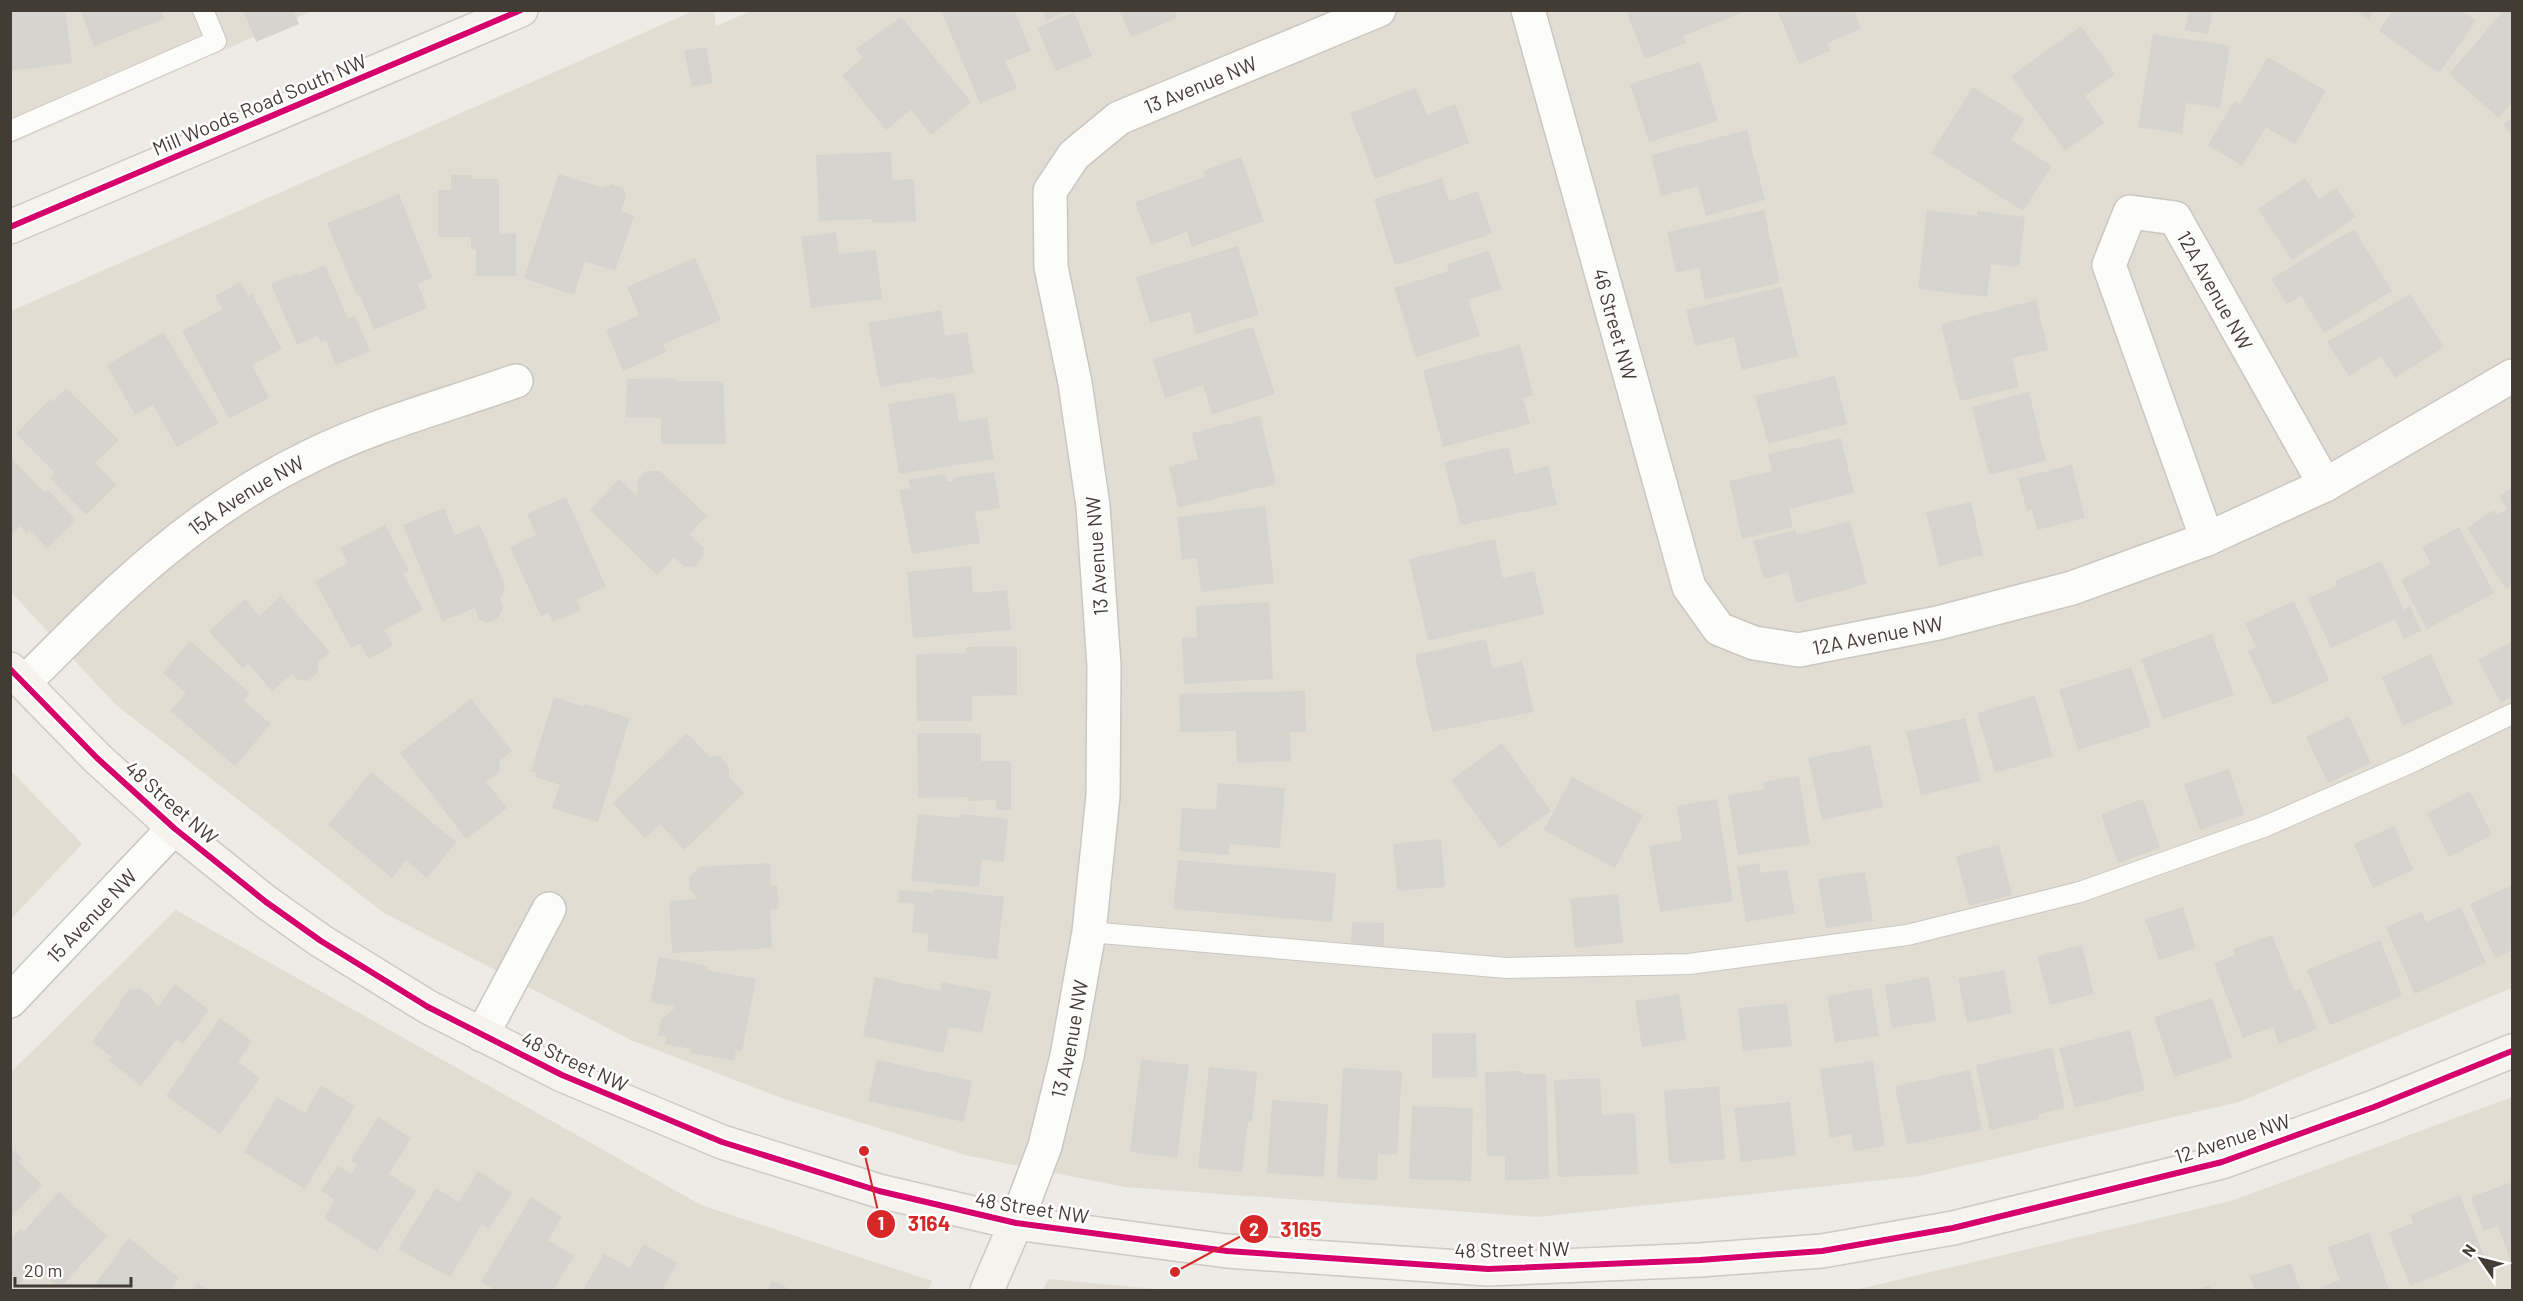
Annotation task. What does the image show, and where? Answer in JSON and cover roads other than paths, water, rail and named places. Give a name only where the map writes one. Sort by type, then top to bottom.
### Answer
[{"type":"street","name":"Mill Woods Road South NW","points":[[10,227],[520,10]]},
{"type":"street","name":"13 Avenue NW","points":[[987,1290],[1036,1173],[1056,1104],[1089,932],[1103,796],[1104,666],[1093,506],[1075,383],[1051,267],[1050,191],[1074,155],[1119,118],[1379,10]]},
{"type":"street","name":"46 Street NW","points":[[1528,10],[1689,587],[1719,629]]},
{"type":"street","name":"12A Avenue NW","points":[[2207,539],[2109,265],[2130,212],[2175,218],[2325,485]]},
{"type":"street","name":"12A Avenue NW","points":[[1719,629],[1754,643],[1799,650],[1938,623],[2072,588],[2207,539],[2325,485],[2512,376]]},
{"type":"street","name":"15A Avenue NW","points":[[17,676],[154,557],[228,502],[312,455],[394,423],[516,381]]},
{"type":"street","name":"48 Street NW","points":[[17,676],[97,758],[174,828],[266,903],[321,941],[428,1007],[562,1075],[722,1142],[879,1191],[1016,1223],[1227,1251],[1488,1269],[1700,1260],[1822,1251],[1953,1228]]},
{"type":"street","name":"15 Avenue NW","points":[[10,1001],[174,828]]},
{"type":"street","points":[[482,1035],[549,909]]},
{"type":"street","name":"12 Avenue NW","points":[[1953,1228],[2222,1162],[2374,1107],[2512,1051]]},
{"type":"lane","points":[[10,130],[216,42],[203,10]]},
{"type":"lane","points":[[1089,932],[1508,968],[1689,964],[1907,935],[2080,892],[2266,826],[2410,763],[2512,714]]},
{"type":"place","name":"3164","points":[[864,1151]]},
{"type":"place","name":"3165","points":[[1175,1272]]}]
